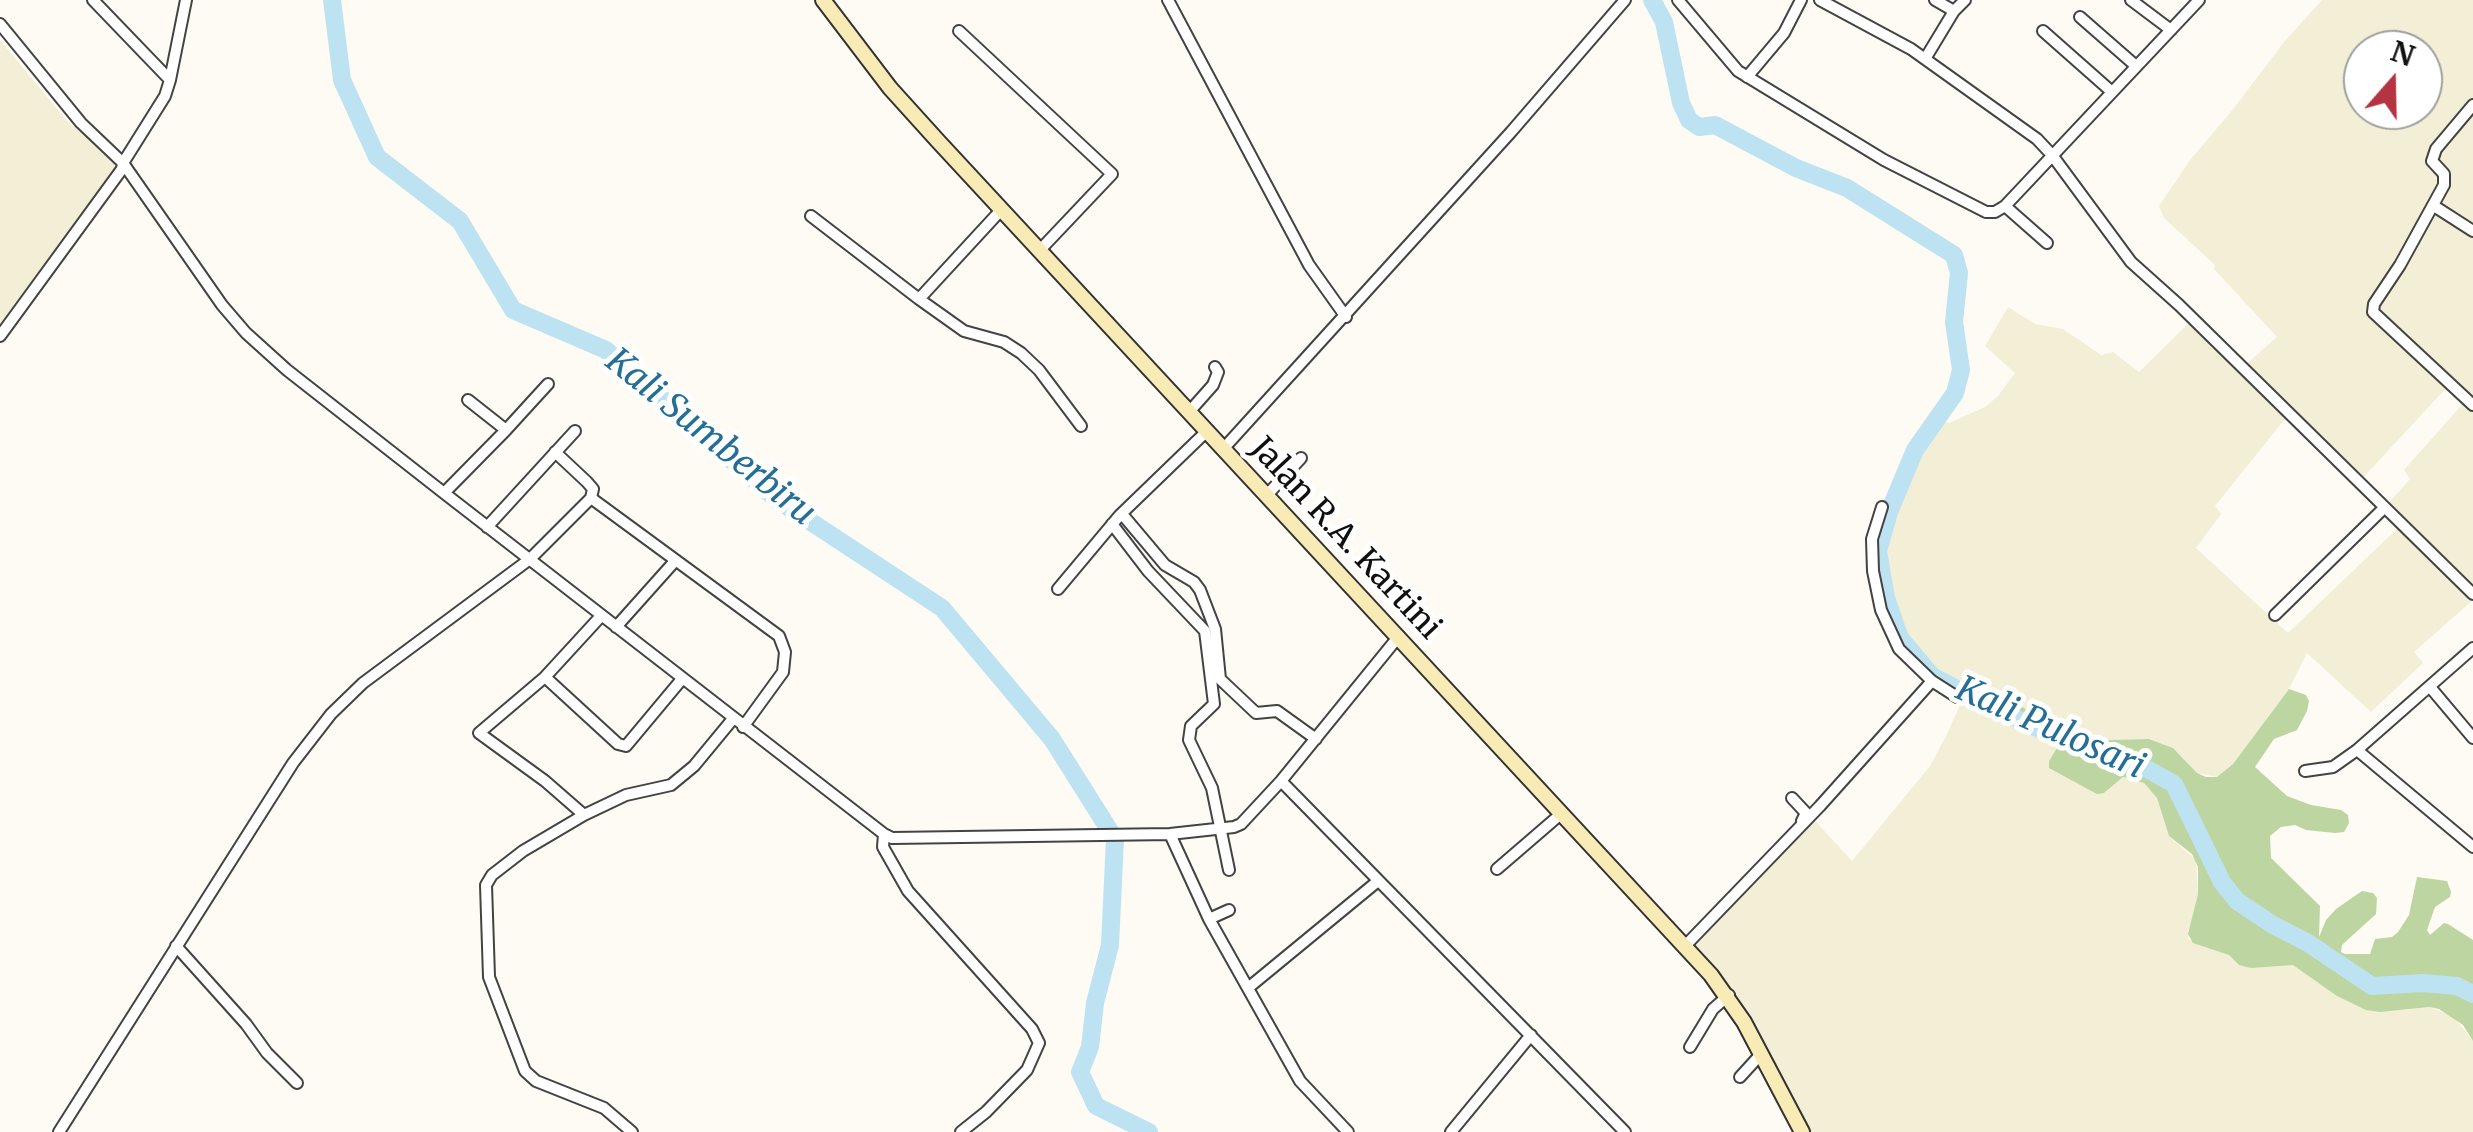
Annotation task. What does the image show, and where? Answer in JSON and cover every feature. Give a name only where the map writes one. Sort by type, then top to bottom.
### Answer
[{"type":"main road","name":"Jalan R.A. Kartini","points":[[823,0],[890,88],[1729,995],[1802,1132]]},
{"type":"street","points":[[94,0],[170,80]]},
{"type":"street","points":[[0,336],[122,169],[165,96],[186,0]]},
{"type":"street","points":[[1168,0],[1310,265],[1346,317]]},
{"type":"street","points":[[1224,448],[1346,317],[1625,0]]},
{"type":"street","points":[[1678,0],[1731,64],[1747,77],[1884,160],[1975,206],[1995,212],[2005,206],[2199,0]]},
{"type":"street","points":[[1747,77],[1784,33],[1800,0]]},
{"type":"street","points":[[1820,0],[1925,59],[2037,139],[2130,262],[2179,305],[2473,594]]},
{"type":"street","points":[[1935,0],[1954,12]]},
{"type":"street","points":[[1925,59],[1965,0]]},
{"type":"street","points":[[2131,0],[2170,30]]},
{"type":"street","points":[[2080,17],[2136,66]]},
{"type":"street","points":[[0,24],[81,124],[123,163],[222,305],[246,333],[287,370],[732,720],[892,838],[1170,834],[1242,824],[1282,781],[1398,636]]},
{"type":"street","points":[[959,30],[1112,174],[1040,250]]},
{"type":"street","points":[[2042,30],[2112,92]]},
{"type":"street","points":[[2473,106],[2432,156],[2445,178],[2434,206],[2374,304],[2374,312],[2473,404]]},
{"type":"street","points":[[2005,206],[2048,243]]},
{"type":"street","points":[[2434,206],[2473,231]]},
{"type":"street","points":[[920,299],[1002,209]]},
{"type":"street","points":[[811,216],[964,331],[1004,342],[1021,353],[1039,370],[1081,426]]},
{"type":"street","points":[[1189,412],[1214,385],[1218,377],[1215,367]]},
{"type":"street","points":[[444,493],[548,384]]},
{"type":"street","points":[[468,400],[506,430]]},
{"type":"street","points":[[487,527],[575,431]]},
{"type":"street","points":[[1058,589],[1118,519],[1208,431]]},
{"type":"street","points":[[59,1132],[293,764],[352,692],[530,560],[591,498],[588,482],[556,452]]},
{"type":"street","points":[[1266,495],[1300,458]]},
{"type":"street","points":[[591,498],[773,628],[782,641],[783,672],[743,727]]},
{"type":"street","points":[[1882,507],[1872,540],[1873,572],[1881,610],[1899,649],[1932,681],[1957,696]]},
{"type":"street","points":[[2275,615],[2384,508]]},
{"type":"street","points":[[1118,519],[1165,565],[1194,582],[1220,678],[1256,712],[1277,711],[1316,739]]},
{"type":"street","points":[[1118,519],[1148,572],[1210,630],[1214,704],[1191,726],[1189,740],[1212,788],[1224,829],[1228,870]]},
{"type":"street","points":[[616,627],[675,560]]},
{"type":"street","points":[[584,815],[545,781],[478,733],[546,677],[601,616]]},
{"type":"street","points":[[2305,770],[2333,767],[2357,750],[2473,648]]},
{"type":"street","points":[[546,677],[618,744],[626,746],[682,679]]},
{"type":"street","points":[[1684,945],[1820,806],[1932,681]]},
{"type":"street","points":[[2430,687],[2473,738]]},
{"type":"street","points":[[632,1132],[607,1109],[536,1081],[524,1071],[489,977],[486,885],[523,851],[584,815],[626,794],[671,784],[694,766],[732,720]]},
{"type":"street","points":[[2357,750],[2473,847]]},
{"type":"street","points":[[1282,781],[1625,1132]]},
{"type":"street","points":[[1684,945],[1804,818],[1806,813],[1792,798]]},
{"type":"street","points":[[1498,869],[1562,813]]},
{"type":"street","points":[[884,834],[884,847],[908,891],[1032,1029],[1039,1043],[1027,1070],[961,1132]]},
{"type":"street","points":[[1170,834],[1300,1081],[1348,1132]]},
{"type":"street","points":[[1248,988],[1378,881]]},
{"type":"street","points":[[1212,918],[1229,910]]},
{"type":"street","points":[[176,946],[297,1083]]},
{"type":"street","points":[[1690,1047],[1713,1009],[1729,995]]},
{"type":"street","points":[[1452,1132],[1531,1035]]},
{"type":"street","points":[[1740,1077],[1761,1054]]},
{"type":"shaded area","points":[[2322,0],[2473,0],[2473,600],[2414,652],[2423,663],[2371,712],[2307,653],[2289,689],[2233,764],[2217,777],[2197,773],[2173,748],[2149,739],[2074,736],[2046,719],[1971,697],[2056,737],[2057,749],[2049,761],[2104,793],[2123,777],[2144,783],[2157,798],[2169,836],[2196,860],[2198,894],[2188,939],[2229,955],[2239,965],[2293,965],[2401,1010],[2429,1007],[2453,1016],[2473,1041],[2473,1132],[1802,1132],[1761,1054],[1682,942],[1806,811],[1852,861],[1930,766],[1946,736],[1965,694],[1932,676],[1900,638],[1886,598],[1878,551],[1889,512],[1915,450],[1936,419],[1949,423],[1985,407],[2015,373],[1985,346],[2008,307],[2035,324],[2063,329],[2101,355],[2113,352],[2139,372],[2192,320],[2242,368],[2277,337],[2214,269],[2215,265],[2164,218],[2159,206],[2191,159]],"holes":[[[2450,384],[2467,399],[2404,470],[2410,479],[2384,508],[2401,525],[2288,633],[2196,548],[2221,514],[2215,506],[2288,415],[2358,483]]]},
{"type":"shaded area","points":[[0,40],[67,121],[120,163],[0,326]]},
{"type":"green space","points":[[1984,686],[2074,736],[2149,739],[2173,748],[2206,777],[2217,777],[2233,764],[2289,689],[2306,695],[2307,711],[2297,730],[2274,739],[2255,767],[2287,796],[2341,810],[2348,815],[2349,823],[2344,832],[2335,833],[2295,825],[2281,827],[2270,836],[2271,858],[2320,906],[2319,937],[2336,909],[2362,891],[2377,898],[2376,914],[2342,945],[2341,952],[2345,954],[2370,954],[2375,939],[2392,937],[2398,932],[2409,915],[2417,877],[2447,881],[2450,897],[2435,907],[2427,930],[2430,935],[2444,923],[2473,940],[2473,1041],[2463,1025],[2439,1009],[2366,1010],[2337,996],[2293,965],[2251,968],[2239,965],[2229,955],[2193,943],[2188,934],[2198,894],[2198,867],[2192,854],[2169,836],[2157,798],[2144,783],[2123,777],[2097,794],[2049,768],[2057,748],[2056,737],[1971,697],[1976,687]]},
{"type":"waterway","name":"Kali Sumberbiru","points":[[332,0],[342,80],[377,157],[460,221],[513,310],[606,350],[776,499],[942,608],[1052,739],[1115,839],[1110,945],[1095,1003],[1090,1047],[1080,1072],[1096,1106],[1149,1132]]},
{"type":"waterway","name":"Kali Pulosari","points":[[1652,0],[1664,22],[1681,103],[1689,120],[1699,127],[1715,125],[1796,168],[1847,188],[1954,255],[1959,273],[1954,322],[1961,370],[1955,393],[1915,450],[1889,512],[1878,551],[1886,598],[1900,638],[1932,676],[1990,707],[2078,746],[2147,769],[2174,784],[2222,882],[2237,901],[2273,925],[2308,943],[2372,986],[2423,983],[2457,986],[2473,994]]}]
